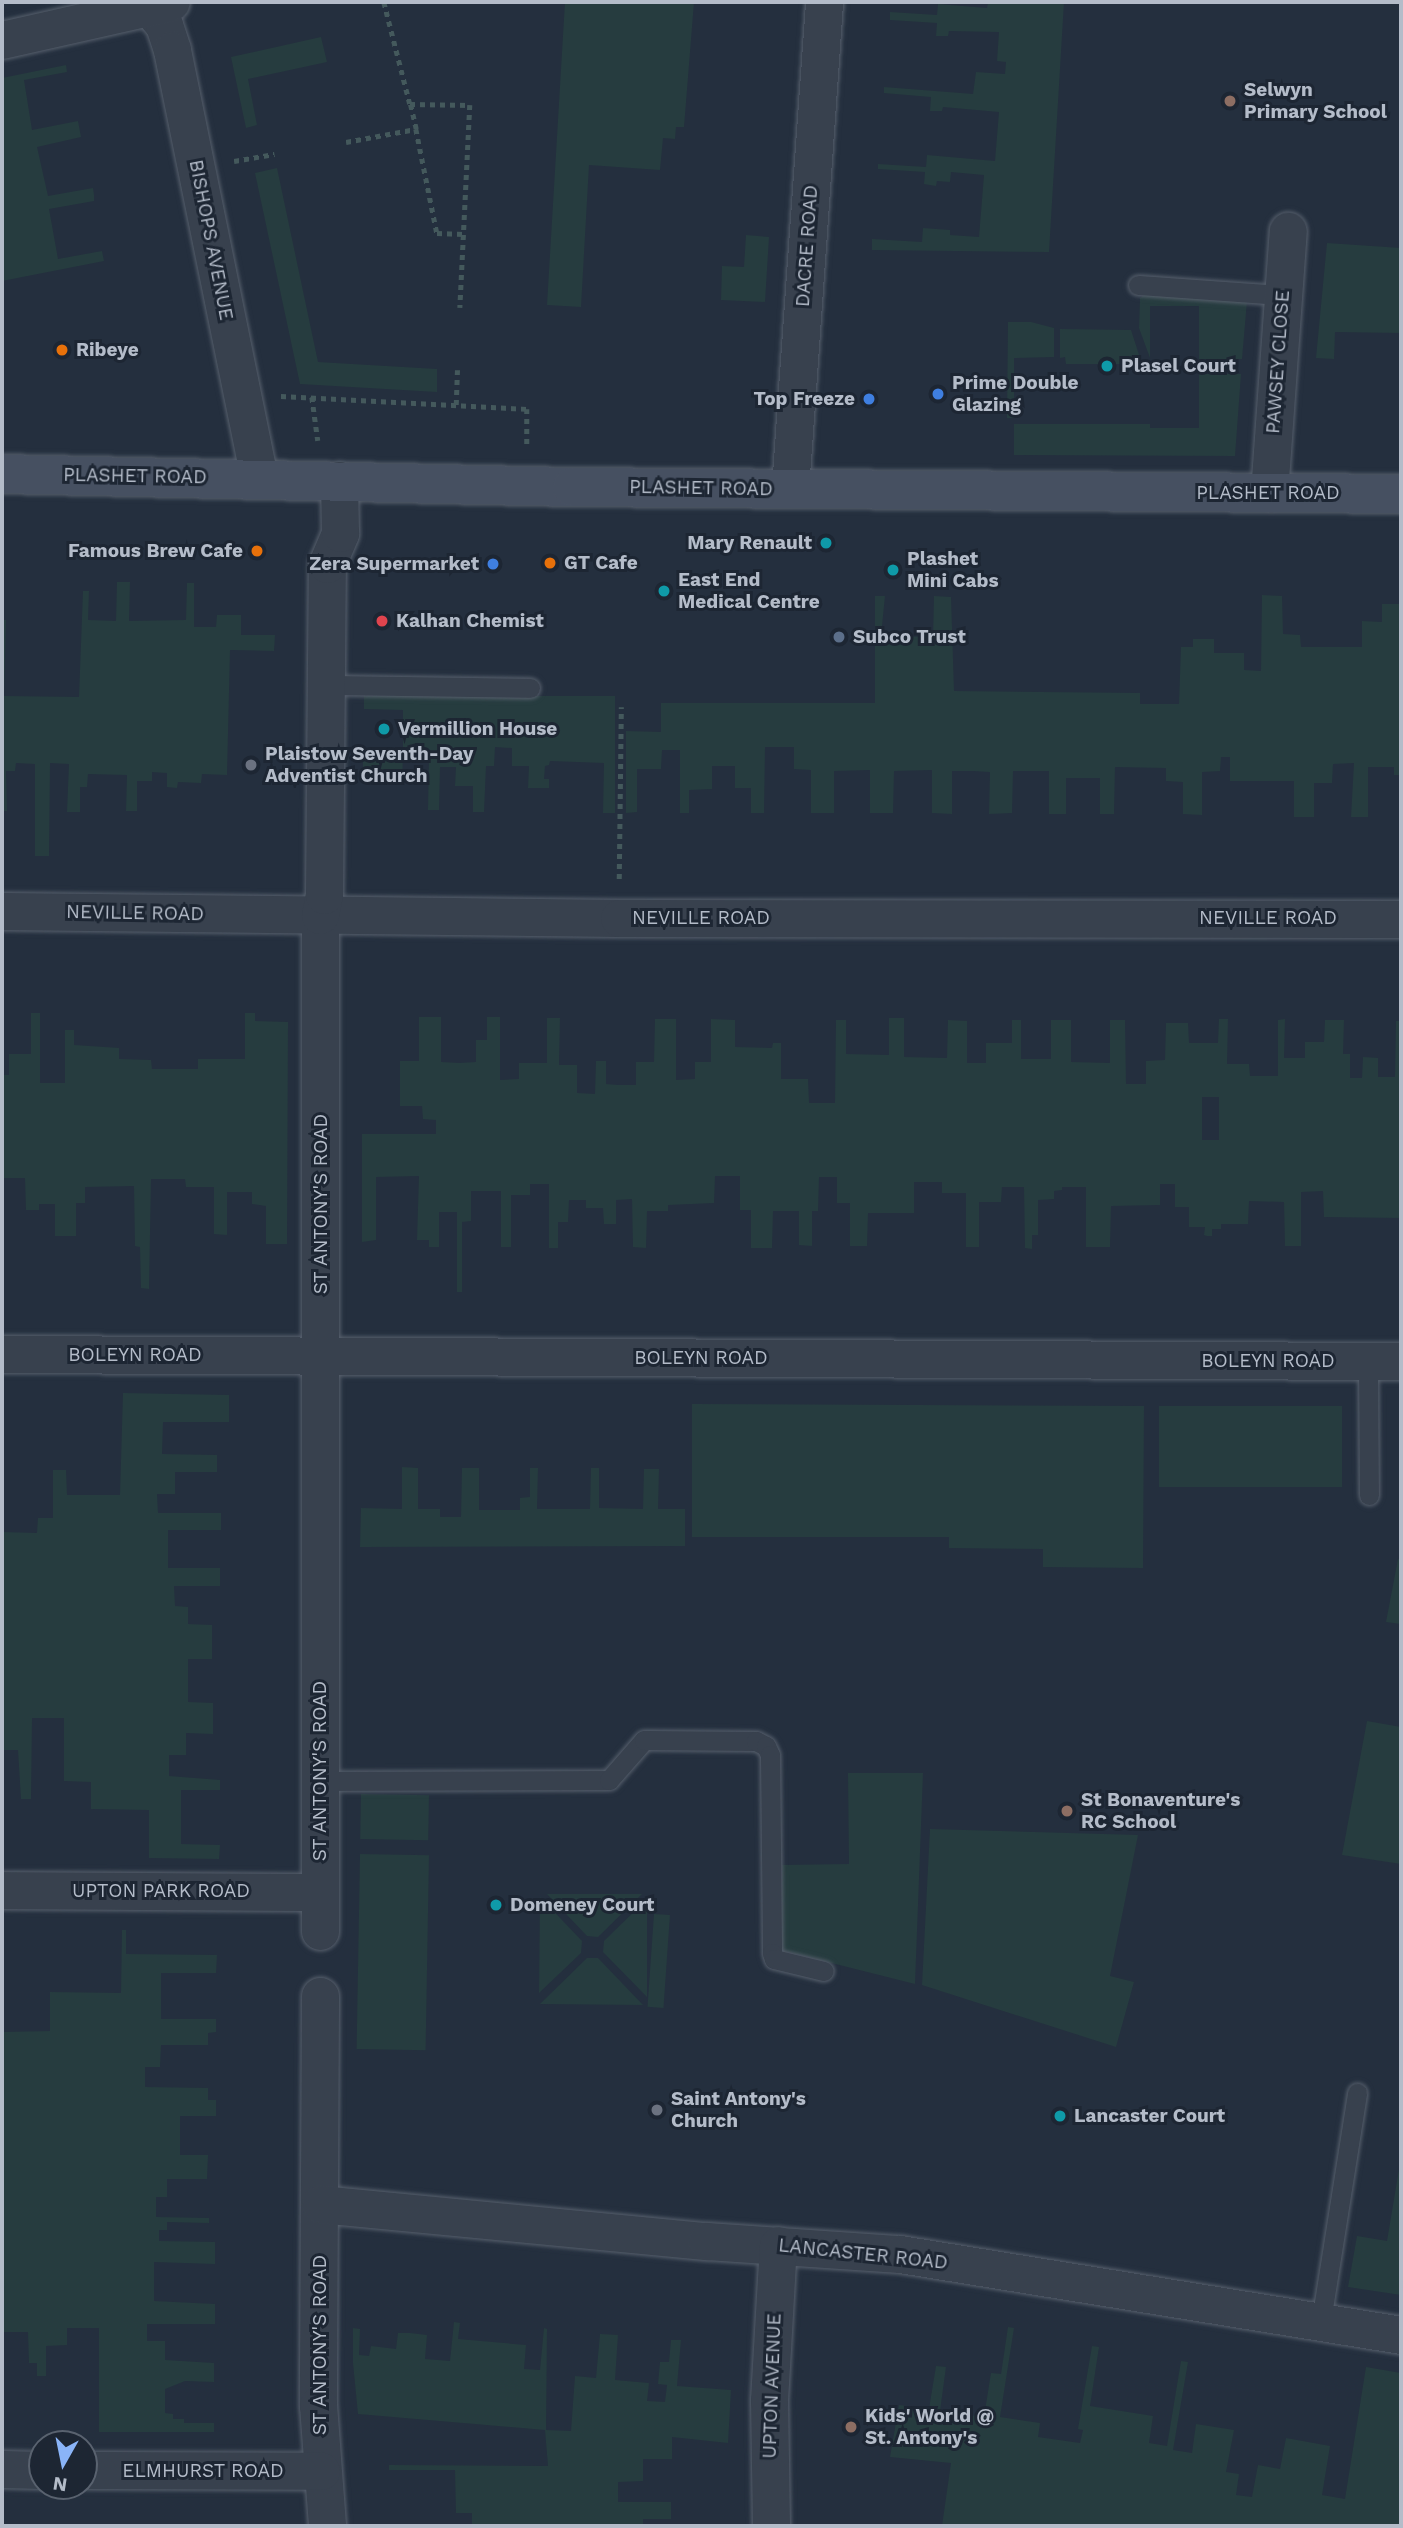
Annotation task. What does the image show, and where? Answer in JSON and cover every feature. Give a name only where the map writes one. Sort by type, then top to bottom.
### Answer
[{"type":"main road","name":"PLASHET ROAD","points":[[2,474],[259,478],[330,465],[790,489],[1401,494]]},
{"type":"street","name":"DACRE ROAD","points":[[790,489],[824,2]]},
{"type":"street","points":[[2,40],[161,4]]},
{"type":"street","name":"BISHOPS AVENUE","points":[[161,4],[259,478]]},
{"type":"street","name":"PAWSEY CLOSE","points":[[1269,493],[1288,231]]},
{"type":"street","name":"ST ANTONY'S ROAD","points":[[320,1931],[320,915],[324,895],[327,564],[340,533],[330,465]]},
{"type":"street","name":"NEVILLE ROAD","points":[[2,911],[619,918],[1401,919]]},
{"type":"street","name":"BOLEYN ROAD","points":[[2,1354],[1384,1361]]},
{"type":"street","name":"UPTON PARK ROAD","points":[[2,1890],[320,1892]]},
{"type":"street","name":"ST ANTONY'S ROAD","points":[[320,1996],[318,2404],[327,2526]]},
{"type":"street","name":"LANCASTER ROAD","points":[[320,2204],[900,2254],[1401,2335]]},
{"type":"street","name":"UPTON AVENUE","points":[[771,2526],[769,2400],[778,2245]]},
{"type":"street","points":[[2,2469],[28,2470]]},
{"type":"street","name":"ELMHURST ROAD","points":[[98,2470],[321,2471]]},
{"type":"lane","points":[[1138,285],[1282,295]]},
{"type":"lane","points":[[326,685],[530,688]]},
{"type":"lane","points":[[1369,1495],[1384,1361]]},
{"type":"lane","points":[[320,1781],[609,1780],[644,1740],[756,1741],[766,1746],[770,1755],[774,1959],[824,1970]]},
{"type":"lane","points":[[1321,2321],[1357,2093]]},
{"type":"path","points":[[384,2],[416,128],[438,233],[464,234]]},
{"type":"path","points":[[410,104],[470,106],[460,308]]},
{"type":"path","points":[[346,142],[416,128]]},
{"type":"path","points":[[222,162],[274,154]]},
{"type":"path","points":[[456,405],[457,370]]},
{"type":"path","points":[[270,396],[527,409],[528,459]]},
{"type":"path","points":[[312,397],[330,465]]},
{"type":"path","points":[[619,918],[621,708]]},
{"type":"green space","points":[[565,2],[694,2],[684,127],[676,127],[675,139],[663,138],[660,170],[589,165],[581,307],[547,305]]},
{"type":"green space","points":[[988,2],[1064,2],[1049,252],[872,250],[872,239],[922,242],[923,228],[950,230],[950,235],[979,237],[984,175],[951,172],[950,182],[937,181],[936,186],[924,184],[925,172],[878,169],[878,164],[926,167],[927,155],[995,161],[999,112],[943,107],[942,111],[930,111],[931,97],[884,93],[884,87],[973,94],[976,72],[1005,74],[1006,62],[997,61],[999,32],[949,31],[948,36],[936,36],[937,23],[890,20],[890,12],[937,15],[938,4],[987,8]]},
{"type":"green space","points":[[321,37],[327,62],[248,79],[257,125],[246,128],[231,57]]},
{"type":"green space","points":[[66,65],[67,72],[24,80],[32,130],[78,121],[81,137],[37,147],[48,196],[93,188],[94,201],[49,209],[58,259],[102,251],[104,261],[2,281],[2,78]]},
{"type":"green space","points":[[277,168],[318,362],[437,369],[437,392],[300,384],[255,173]]},
{"type":"green space","points":[[746,235],[769,237],[765,302],[721,300],[722,266],[744,267]]},
{"type":"green space","points":[[1327,243],[1401,248],[1401,333],[1335,332],[1334,359],[1316,358]]},
{"type":"green space","points":[[1149,292],[1247,301],[1242,359],[1199,359],[1199,306],[1150,306],[1150,358],[1139,328],[1140,298]]},
{"type":"green space","points":[[1008,322],[1031,322],[1054,328],[1054,357],[1014,358],[1014,418],[1007,418]]},
{"type":"green space","points":[[1060,329],[1131,330],[1142,364],[1066,364],[1065,357],[1060,358]]},
{"type":"green space","points":[[1199,374],[1241,374],[1235,456],[1014,455],[1014,424],[1150,424],[1150,428],[1199,428]]},
{"type":"green space","points":[[117,582],[130,582],[129,621],[186,620],[187,583],[194,583],[194,627],[216,627],[217,615],[241,615],[241,635],[275,635],[274,651],[230,650],[227,775],[202,774],[201,783],[178,782],[177,788],[167,787],[167,773],[152,772],[152,781],[137,781],[137,811],[126,811],[127,775],[88,774],[87,787],[80,787],[80,812],[67,812],[69,764],[50,763],[49,856],[35,856],[35,764],[16,763],[15,771],[6,771],[7,811],[2,811],[2,620],[6,620],[4,696],[79,697],[83,591],[89,591],[88,620],[116,621]]},
{"type":"green space","points":[[1262,595],[1282,596],[1283,634],[1300,635],[1301,647],[1362,647],[1362,621],[1382,622],[1382,604],[1401,604],[1401,775],[1394,775],[1394,767],[1368,767],[1368,817],[1351,817],[1354,763],[1333,764],[1332,783],[1314,783],[1314,817],[1294,817],[1294,781],[1230,781],[1230,757],[1221,757],[1220,771],[1202,772],[1202,815],[1183,814],[1183,782],[1166,781],[1166,768],[1115,767],[1114,814],[1100,814],[1100,778],[1066,778],[1066,814],[1049,814],[1049,771],[1013,771],[1012,813],[989,814],[990,772],[952,771],[952,814],[932,813],[932,770],[894,771],[893,813],[870,813],[870,770],[834,771],[834,813],[811,813],[811,770],[794,769],[794,747],[765,747],[764,813],[751,813],[751,788],[735,788],[735,766],[712,766],[712,789],[689,790],[689,813],[680,813],[680,750],[662,750],[661,769],[637,769],[637,812],[626,813],[626,731],[661,732],[661,703],[875,703],[875,596],[885,596],[881,636],[933,637],[934,596],[951,597],[954,691],[1140,693],[1140,704],[1179,704],[1181,647],[1193,647],[1193,639],[1214,639],[1214,653],[1244,653],[1244,670],[1261,671]]},
{"type":"green space","points":[[364,696],[615,696],[615,813],[603,813],[604,763],[550,761],[549,765],[545,766],[544,779],[549,779],[549,788],[528,788],[529,766],[512,766],[512,748],[495,747],[494,766],[486,766],[484,812],[473,812],[473,786],[455,786],[456,767],[440,767],[439,810],[428,810],[429,756],[403,756],[402,781],[380,781],[380,768],[363,768],[363,749],[403,749],[403,710],[364,709]]},
{"type":"green space","points":[[31,1013],[40,1013],[40,1083],[65,1083],[65,1030],[74,1030],[74,1045],[119,1048],[119,1059],[151,1060],[152,1069],[198,1069],[198,1059],[245,1059],[245,1013],[255,1013],[255,1021],[288,1022],[287,1244],[266,1244],[266,1206],[252,1204],[252,1192],[227,1192],[227,1235],[214,1234],[214,1187],[186,1187],[185,1179],[151,1179],[149,1289],[141,1288],[140,1247],[135,1246],[134,1186],[85,1187],[85,1203],[76,1203],[76,1236],[55,1236],[55,1204],[39,1204],[39,1210],[26,1210],[25,1178],[2,1178],[2,1075],[9,1075],[9,1054],[31,1054]]},
{"type":"green space","points":[[419,1017],[441,1017],[441,1062],[459,1063],[476,1062],[476,1040],[487,1040],[487,1017],[500,1017],[500,1080],[519,1079],[519,1063],[547,1063],[547,1018],[560,1018],[559,1065],[577,1065],[577,1093],[595,1094],[596,1061],[606,1061],[606,1084],[636,1085],[636,1062],[654,1062],[655,1019],[676,1019],[676,1080],[695,1079],[695,1062],[711,1062],[711,1019],[735,1020],[735,1047],[772,1048],[773,1043],[781,1043],[781,1079],[808,1079],[809,1103],[835,1103],[836,1020],[846,1020],[846,1054],[889,1055],[889,1018],[904,1018],[904,1057],[947,1058],[948,1020],[967,1021],[967,1063],[986,1063],[986,1043],[1012,1043],[1012,1020],[1021,1020],[1021,1059],[1051,1059],[1051,1020],[1071,1020],[1071,1062],[1110,1063],[1110,1020],[1125,1020],[1126,1084],[1146,1084],[1146,1061],[1165,1060],[1166,1023],[1188,1023],[1189,1043],[1218,1043],[1219,1019],[1228,1019],[1227,1064],[1249,1064],[1250,1076],[1278,1076],[1278,1020],[1285,1019],[1284,1058],[1305,1058],[1305,1042],[1324,1042],[1325,1020],[1344,1020],[1343,1054],[1350,1054],[1350,1078],[1362,1078],[1363,1057],[1378,1058],[1378,1077],[1395,1077],[1396,1021],[1401,1021],[1401,1218],[1324,1217],[1323,1191],[1301,1192],[1301,1246],[1285,1246],[1284,1202],[1249,1201],[1248,1224],[1221,1224],[1221,1229],[1212,1229],[1212,1236],[1207,1236],[1204,1235],[1205,1227],[1189,1227],[1189,1207],[1175,1207],[1175,1184],[1160,1184],[1160,1205],[1111,1206],[1110,1247],[1086,1247],[1086,1187],[1062,1187],[1062,1190],[1054,1191],[1054,1199],[1038,1200],[1038,1235],[1032,1235],[1032,1249],[1025,1248],[1024,1187],[1002,1187],[1001,1202],[979,1202],[979,1247],[966,1247],[966,1193],[942,1193],[942,1182],[914,1182],[914,1213],[868,1213],[867,1246],[850,1246],[850,1203],[837,1203],[837,1177],[819,1177],[818,1211],[812,1211],[812,1246],[799,1245],[799,1211],[773,1211],[772,1248],[751,1248],[751,1210],[740,1210],[740,1176],[715,1176],[714,1203],[668,1205],[668,1211],[647,1211],[646,1248],[633,1247],[632,1199],[616,1200],[616,1224],[604,1224],[603,1208],[586,1208],[586,1200],[569,1200],[568,1222],[558,1222],[558,1248],[549,1248],[549,1184],[530,1184],[530,1195],[511,1195],[511,1247],[501,1247],[501,1191],[471,1191],[471,1221],[462,1222],[462,1292],[457,1292],[457,1212],[439,1212],[439,1247],[429,1247],[429,1240],[417,1240],[419,1176],[376,1177],[376,1240],[362,1242],[362,1134],[436,1134],[436,1120],[423,1119],[422,1106],[400,1106],[400,1061],[419,1061]],"holes":[[[1202,1097],[1219,1097],[1219,1140],[1202,1140]]]},
{"type":"green space","points":[[123,1393],[229,1395],[229,1422],[163,1422],[162,1454],[217,1455],[217,1472],[175,1472],[175,1494],[157,1494],[158,1513],[221,1513],[221,1530],[168,1530],[168,1568],[220,1568],[220,1586],[174,1586],[175,1606],[188,1607],[188,1624],[212,1625],[212,1659],[188,1659],[188,1702],[213,1703],[213,1734],[186,1733],[186,1755],[169,1755],[169,1776],[220,1780],[220,1790],[181,1790],[181,1844],[220,1845],[219,1859],[149,1858],[149,1810],[91,1809],[91,1782],[64,1781],[64,1718],[32,1718],[31,1799],[21,1799],[18,1750],[2,1750],[2,1532],[37,1533],[38,1518],[53,1518],[53,1470],[66,1470],[67,1495],[120,1495]]},
{"type":"green space","points":[[692,1404],[1144,1406],[1143,1568],[1043,1567],[1043,1549],[949,1548],[949,1537],[692,1537]]},
{"type":"green space","points":[[1159,1406],[1342,1406],[1342,1487],[1159,1487]]},
{"type":"green space","points":[[402,1467],[418,1468],[418,1509],[440,1509],[440,1517],[461,1517],[462,1468],[479,1468],[479,1510],[520,1510],[520,1498],[530,1497],[530,1468],[538,1468],[537,1509],[590,1509],[591,1468],[599,1468],[599,1508],[643,1509],[644,1469],[659,1469],[658,1509],[685,1509],[685,1546],[360,1547],[361,1508],[402,1509]]},
{"type":"green space","points":[[1398,1559],[1401,1560],[1401,1624],[1386,1622]]},
{"type":"green space","points":[[1367,1721],[1401,1727],[1401,1864],[1342,1855]]},
{"type":"green space","points":[[848,1773],[923,1773],[915,1984],[780,1950],[782,1865],[849,1864]]},
{"type":"green space","points":[[361,1794],[429,1795],[428,1840],[360,1839]]},
{"type":"green space","points":[[930,1829],[1138,1835],[1110,1976],[1134,1982],[1116,2047],[922,1985]]},
{"type":"green space","points":[[360,1854],[429,1855],[426,2050],[357,2049]]},
{"type":"green space","points":[[547,1894],[642,1894],[598,1937],[587,1936]]},
{"type":"green space","points":[[540,1897],[582,1941],[581,1953],[539,1993]]},
{"type":"green space","points":[[647,1899],[647,1997],[603,1952],[604,1941]]},
{"type":"green space","points":[[654,1914],[670,1915],[663,2008],[648,2007]]},
{"type":"green space","points":[[122,1930],[126,1930],[126,1954],[217,1955],[216,1973],[161,1973],[161,2019],[216,2019],[216,2032],[208,2033],[208,2045],[161,2045],[160,2067],[145,2067],[145,2087],[208,2088],[208,2100],[216,2100],[216,2116],[180,2116],[180,2155],[208,2155],[207,2179],[167,2179],[167,2197],[156,2197],[156,2217],[209,2218],[209,2223],[167,2222],[167,2230],[159,2230],[159,2241],[215,2242],[215,2264],[154,2262],[154,2301],[215,2304],[215,2324],[147,2324],[147,2341],[165,2341],[165,2360],[214,2363],[214,2382],[185,2381],[165,2389],[165,2413],[173,2414],[173,2419],[184,2419],[184,2423],[214,2423],[214,2432],[99,2432],[99,2328],[67,2328],[67,2345],[46,2346],[46,2376],[37,2376],[37,2363],[29,2363],[28,2332],[2,2332],[2,1993],[4,2032],[50,2031],[50,1992],[121,1993]]},
{"type":"green space","points":[[587,1958],[598,1958],[643,2005],[540,2004]]},
{"type":"green space","points":[[1401,2157],[1401,2295],[1348,2287],[1357,2236],[1387,2241]]},
{"type":"green space","points":[[454,2322],[460,2323],[458,2339],[526,2345],[524,2369],[540,2370],[544,2328],[547,2329],[546,2430],[571,2431],[575,2376],[596,2378],[600,2334],[618,2335],[615,2380],[649,2383],[647,2401],[665,2402],[667,2385],[658,2384],[660,2362],[669,2362],[671,2340],[681,2340],[677,2386],[731,2390],[728,2443],[672,2437],[672,2459],[643,2459],[643,2481],[618,2482],[618,2502],[671,2502],[671,2519],[643,2519],[643,2526],[472,2526],[472,2513],[456,2513],[455,2470],[389,2470],[389,2465],[548,2466],[545,2430],[358,2414],[353,2363],[353,2328],[360,2329],[359,2355],[369,2356],[371,2346],[396,2349],[398,2333],[410,2333],[427,2335],[425,2359],[450,2361]]},
{"type":"green space","points":[[1008,2327],[1014,2328],[1000,2417],[1040,2423],[1038,2437],[1080,2443],[1083,2430],[1078,2429],[1092,2346],[1099,2347],[1090,2406],[1153,2416],[1149,2443],[1167,2446],[1181,2361],[1188,2362],[1173,2450],[1192,2453],[1196,2424],[1234,2430],[1226,2472],[1239,2474],[1236,2495],[1252,2497],[1258,2465],[1280,2469],[1286,2438],[1330,2446],[1322,2495],[1345,2499],[1366,2367],[1401,2373],[1401,2526],[942,2526],[951,2463],[890,2457],[899,2405],[929,2409],[936,2366],[946,2367],[940,2411],[984,2417],[991,2373],[1001,2374]]},
{"type":"place","name":"Selwyn Primary School","points":[[1230,101]]},
{"type":"place","name":"Ribeye","points":[[62,350]]},
{"type":"place","name":"Plasel Court","points":[[1107,366]]},
{"type":"place","name":"Prime Double Glazing","points":[[938,394]]},
{"type":"place","name":"Top Freeze","points":[[869,399]]},
{"type":"place","name":"Mary Renault","points":[[826,543]]},
{"type":"place","name":"Famous Brew Cafe","points":[[257,551]]},
{"type":"place","name":"GT Cafe","points":[[550,563]]},
{"type":"place","name":"Zera Supermarket","points":[[493,564]]},
{"type":"place","name":"Plashet Mini Cabs","points":[[893,570]]},
{"type":"place","name":"East End Medical Centre","points":[[664,591]]},
{"type":"place","name":"Kalhan Chemist","points":[[382,621]]},
{"type":"place","name":"Subco Trust","points":[[839,637]]},
{"type":"place","name":"Vermillion House","points":[[384,729]]},
{"type":"place","name":"Plaistow Seventh-Day Adventist Church","points":[[251,765]]},
{"type":"place","name":"St Bonaventure's RC School","points":[[1067,1811]]},
{"type":"place","name":"Domeney Court","points":[[496,1905]]},
{"type":"place","name":"Saint Antony's Church","points":[[657,2110]]},
{"type":"place","name":"Lancaster Court","points":[[1060,2116]]},
{"type":"place","name":"Kids' World @ St. Antony's","points":[[851,2427]]}]
